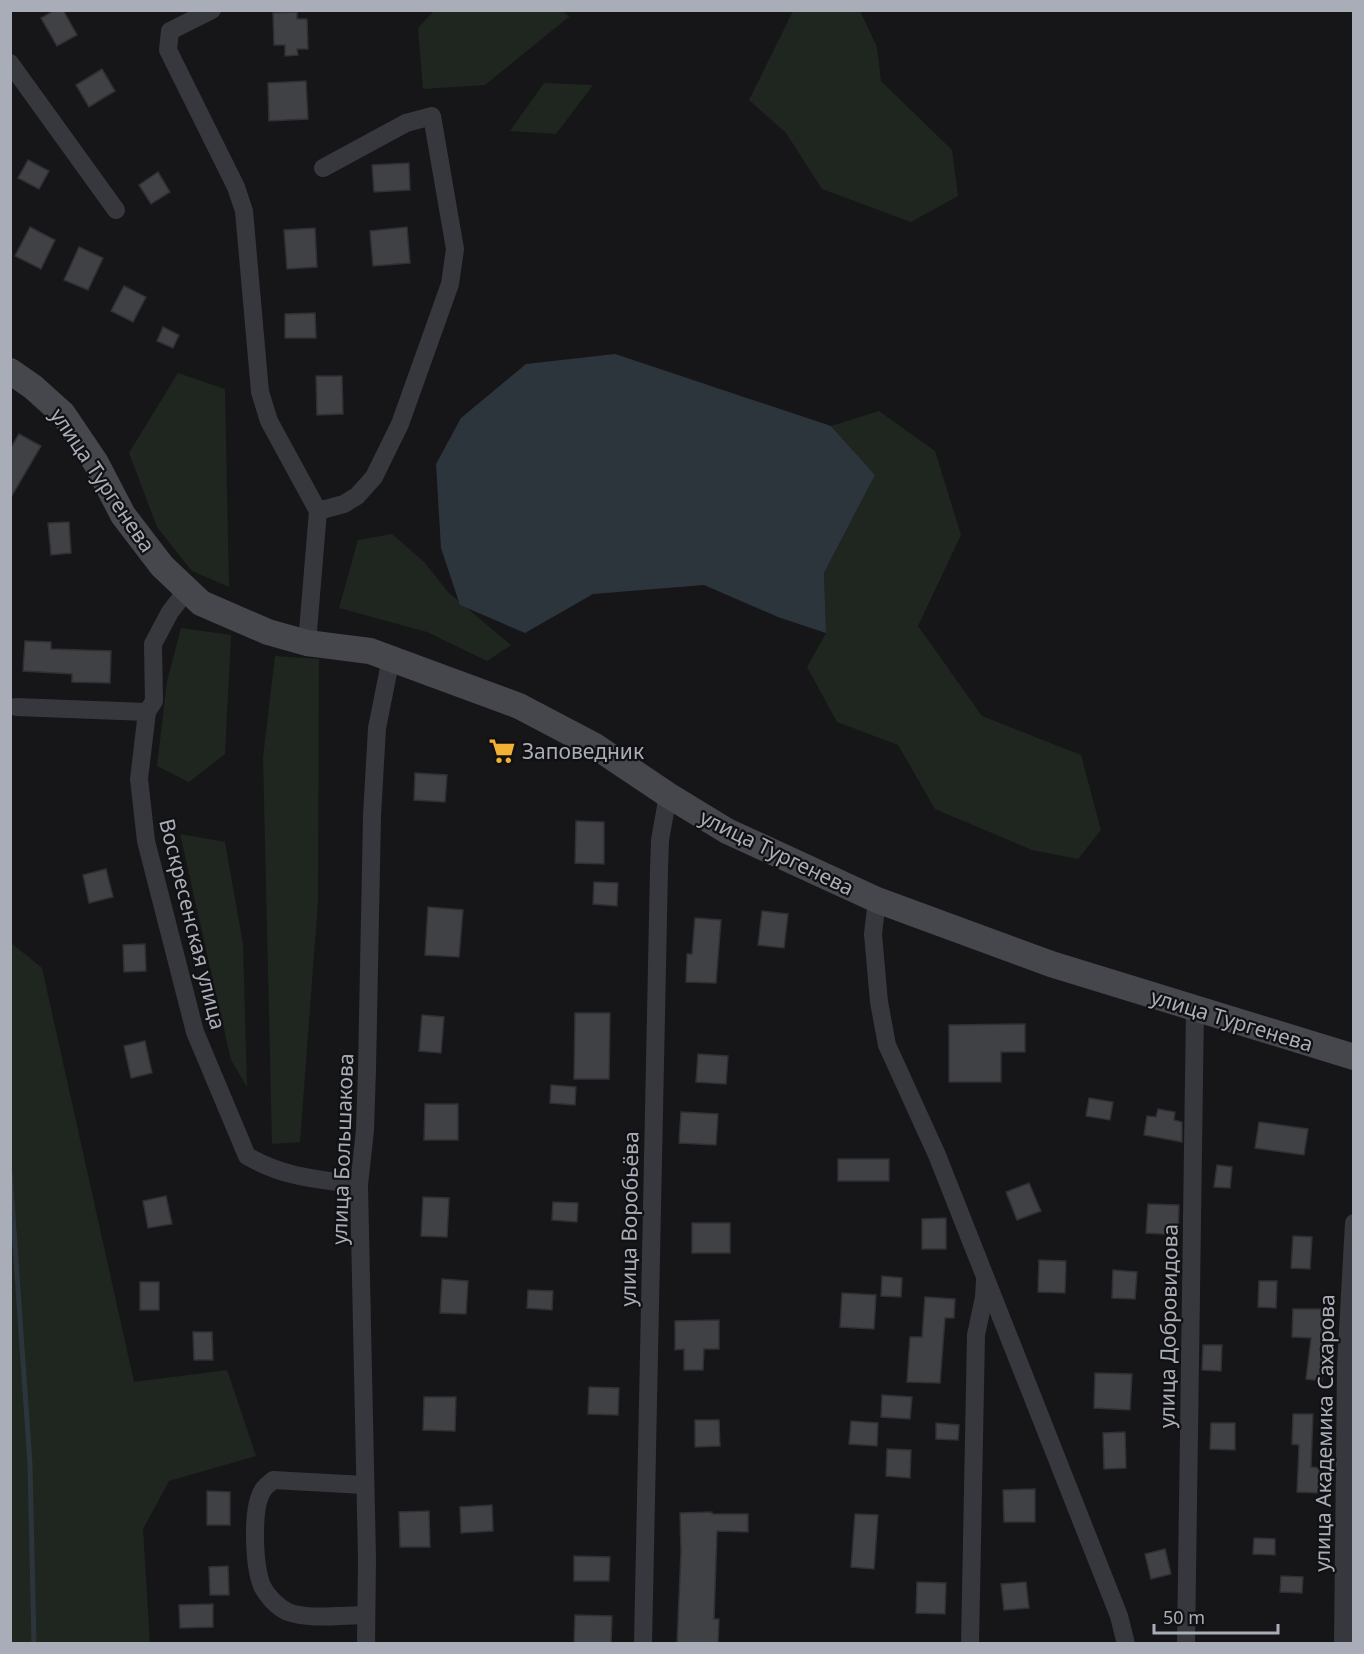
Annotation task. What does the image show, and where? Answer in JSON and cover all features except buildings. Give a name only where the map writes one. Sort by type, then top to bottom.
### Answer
[{"type":"street","points":[[212,10],[170,31],[168,50],[242,203],[260,392],[269,421],[318,512],[307,643]]},
{"type":"street","points":[[10,63],[116,210]]},
{"type":"street","points":[[318,512],[344,504],[357,496],[374,477],[400,423],[430,344],[450,284],[455,249],[432,116],[406,123],[323,168]]},
{"type":"street","name":"улица Тургенева","points":[[10,371],[33,387],[63,414],[96,463],[123,515],[162,566],[201,603],[268,632],[307,643],[370,651],[519,706],[595,746],[727,831],[877,900],[1051,964],[1353,1057]]},
{"type":"street","name":"Воскресенская улица","points":[[187,590],[170,612],[153,644],[154,701],[147,712],[139,779],[146,841],[195,1032],[247,1156],[266,1167],[290,1176],[359,1185]]},
{"type":"street","name":"улица Большакова","points":[[366,1644],[359,1185],[368,1069],[372,816],[377,728],[391,658]]},
{"type":"street","points":[[16,707],[147,712]]},
{"type":"street","name":"улица Воробьёва","points":[[643,1644],[659,869],[660,840],[668,795]]},
{"type":"street","points":[[877,900],[873,934],[879,1002],[886,1045],[937,1155],[1119,1616],[1126,1644]]},
{"type":"street","name":"улица Добровидова","points":[[1186,1644],[1195,1009]]},
{"type":"street","name":"улица Академика Сахарова","points":[[1343,1644],[1346,1366],[1353,1223]]},
{"type":"street","points":[[970,1644],[976,1335],[984,1297],[985,1277]]},
{"type":"street","points":[[364,1485],[273,1480],[263,1489],[255,1509],[256,1551],[262,1585],[277,1606],[303,1616],[366,1615]]},
{"type":"shaded area","points":[[559,10],[570,16],[485,85],[423,89],[418,28],[434,11]]},
{"type":"shaded area","points":[[793,11],[860,11],[877,47],[881,81],[952,150],[958,196],[911,222],[822,189],[786,133],[749,100]]},
{"type":"shaded area","points":[[544,83],[593,85],[556,134],[510,131]]},
{"type":"shaded area","points":[[615,354],[831,426],[875,475],[824,573],[826,633],[778,617],[704,585],[593,594],[525,633],[460,605],[441,548],[436,464],[461,418],[526,364]]},
{"type":"shaded area","points":[[178,373],[225,389],[229,587],[192,571],[157,527],[129,453]]},
{"type":"shaded area","points":[[879,411],[935,451],[961,535],[918,626],[982,716],[1081,755],[1101,830],[1078,859],[1032,850],[935,809],[898,745],[837,722],[807,667],[826,633],[824,573],[875,475],[831,426]]},
{"type":"shaded area","points":[[392,534],[425,563],[448,592],[511,645],[487,661],[427,632],[339,608],[358,540]]},
{"type":"shaded area","points":[[181,628],[231,635],[225,754],[189,782],[157,766],[167,681]]},
{"type":"shaded area","points":[[275,656],[319,659],[318,901],[300,1142],[272,1144],[263,757]]},
{"type":"shaded area","points":[[180,834],[225,842],[243,944],[247,1087],[231,1060]]},
{"type":"shaded area","points":[[10,942],[42,968],[134,1382],[227,1370],[256,1456],[169,1481],[143,1529],[150,1643],[11,1643]]},
{"type":"waterway","points":[[10,1172],[30,1464],[34,1644]]},
{"type":"place","name":"Заповедник","points":[[502,751]]}]
